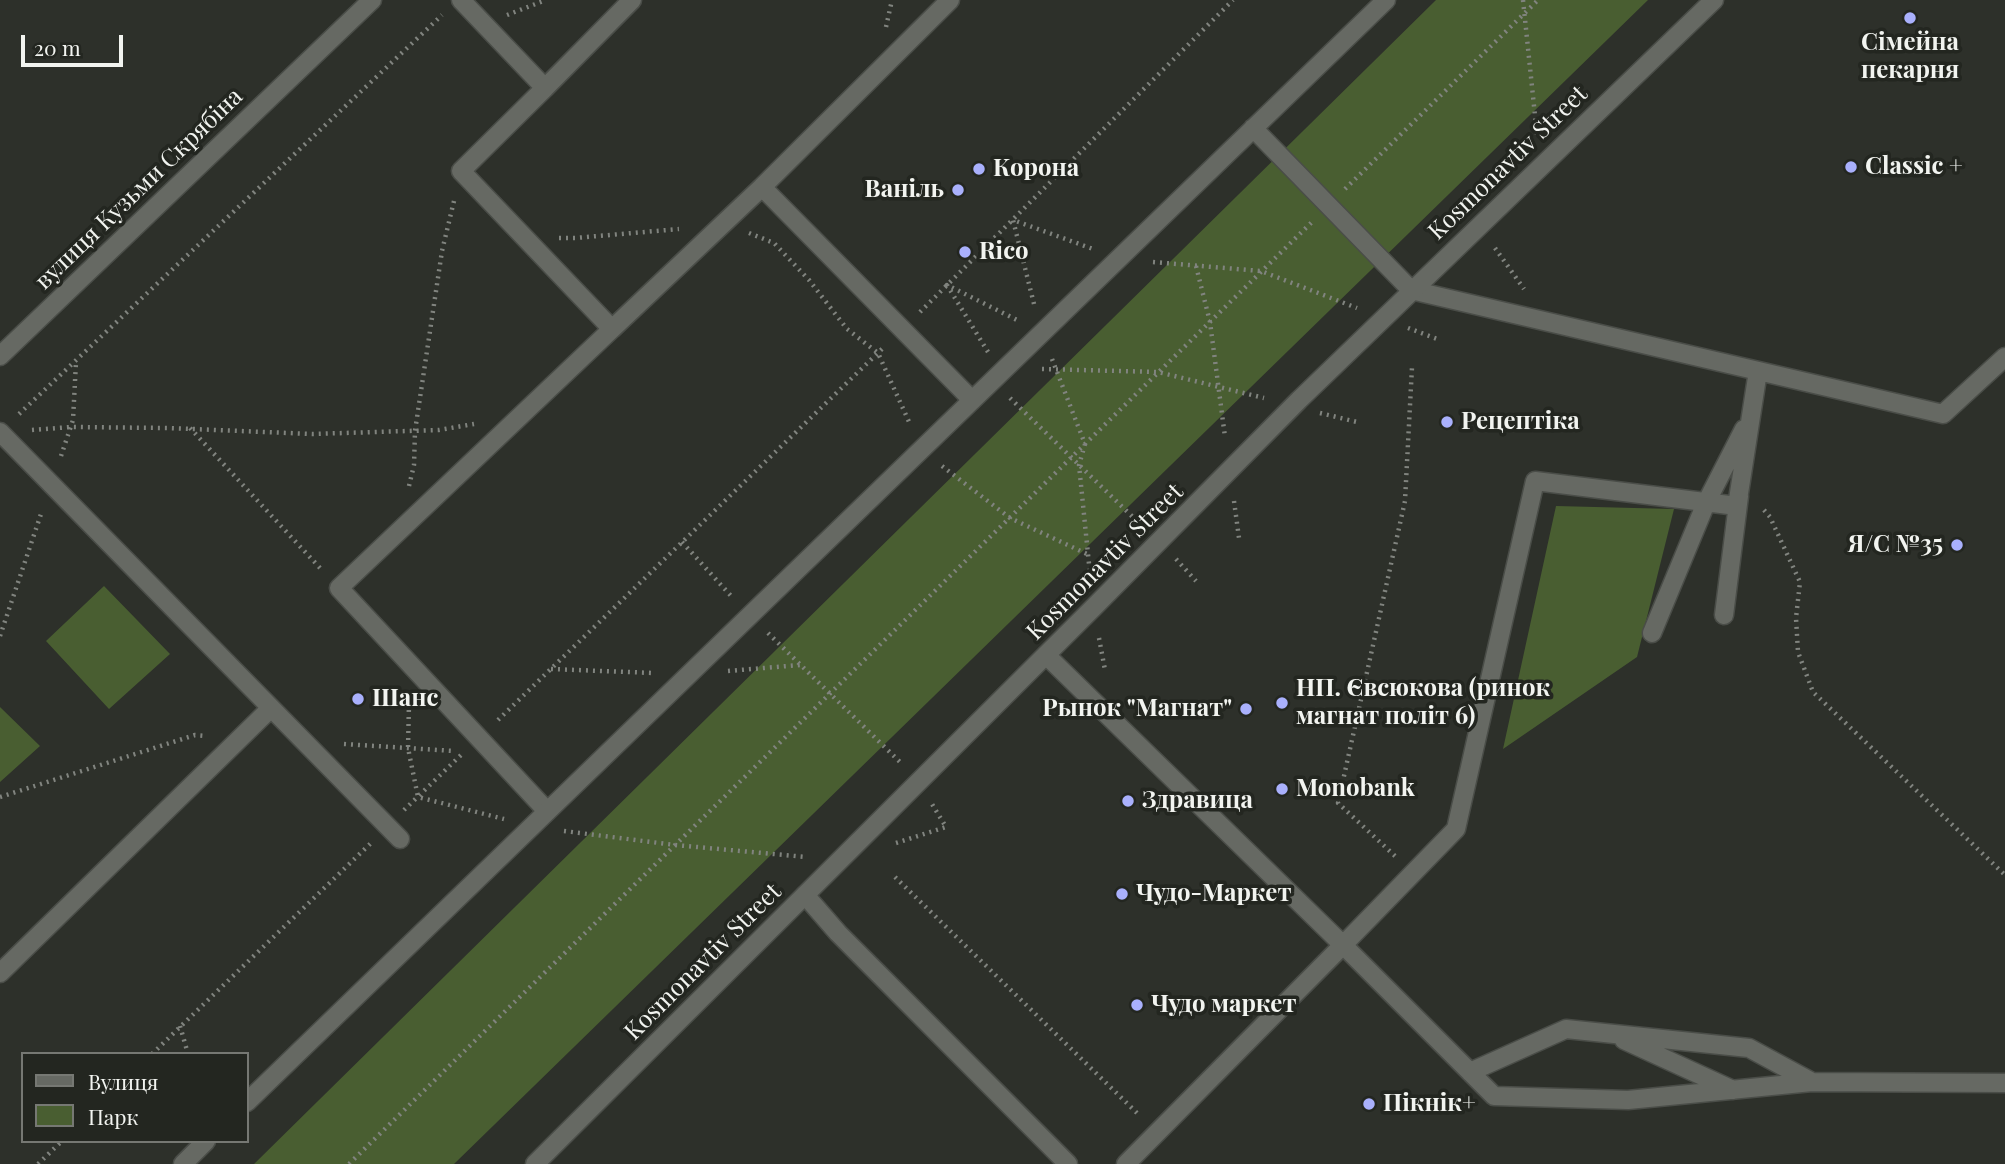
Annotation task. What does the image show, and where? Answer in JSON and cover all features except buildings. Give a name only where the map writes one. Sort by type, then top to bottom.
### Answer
[{"type":"street","name":"вулиця Кузьми Скрябіна","points":[[0,356],[372,0]]},
{"type":"street","points":[[612,328],[461,171],[632,0]]},
{"type":"street","points":[[547,811],[339,588],[762,187],[950,0]]},
{"type":"street","points":[[248,1101],[1386,0]]},
{"type":"street","name":"Kosmonavtiv Street","points":[[535,1164],[920,782],[1293,406],[1714,0]]},
{"type":"street","points":[[454,5],[484,24],[545,88]]},
{"type":"street","points":[[1253,128],[1411,290],[1943,414],[2005,357]]},
{"type":"street","points":[[762,187],[972,400]]},
{"type":"street","points":[[1724,615],[1737,506],[1758,371]]},
{"type":"street","points":[[1737,506],[1751,416]]},
{"type":"street","points":[[1652,633],[1706,503],[1751,416]]},
{"type":"street","points":[[0,432],[394,833]]},
{"type":"street","points":[[1126,1164],[1456,829],[1535,481],[1737,506]]},
{"type":"street","points":[[1046,655],[1494,1096],[1628,1100],[1812,1082],[2005,1083]]},
{"type":"street","points":[[0,973],[271,708]]},
{"type":"street","points":[[805,895],[838,933],[1068,1164]]},
{"type":"street","points":[[1470,1072],[1566,1029],[1749,1048],[1812,1082]]},
{"type":"street","points":[[1610,1034],[1733,1090]]},
{"type":"street","points":[[183,1164],[204,1143]]},
{"type":"path","points":[[484,24],[546,0]]},
{"type":"path","points":[[154,1052],[394,833],[418,797],[903,329],[1233,0]]},
{"type":"path","points":[[349,1164],[1538,0]]},
{"type":"path","points":[[0,432],[454,5]]},
{"type":"path","points":[[399,531],[414,465],[415,431],[442,251],[461,171]]},
{"type":"path","points":[[1013,220],[1118,258],[1261,271],[1440,340]]},
{"type":"path","points":[[1013,220],[1042,332],[1085,444],[1079,465],[1093,608]]},
{"type":"path","points":[[1196,266],[1210,322],[1239,538]]},
{"type":"path","points":[[947,285],[1042,332]]},
{"type":"path","points":[[947,285],[996,377],[1071,458],[1159,542]]},
{"type":"path","points":[[877,353],[921,449],[1010,518],[1087,554]]},
{"type":"path","points":[[1412,367],[1405,501],[1338,803],[1414,873]]},
{"type":"path","points":[[996,377],[1056,368],[1158,372],[1357,422]]},
{"type":"path","points":[[0,432],[71,427],[312,433],[415,431],[439,430],[521,415]]},
{"type":"path","points":[[190,428],[339,588]]},
{"type":"path","points":[[1741,483],[1770,517],[1800,582],[1796,618],[1798,652],[1814,692],[2005,875]]},
{"type":"path","points":[[682,542],[750,615],[920,782]]},
{"type":"path","points":[[410,664],[408,748],[418,797]]},
{"type":"path","points":[[418,797],[531,826],[675,845],[840,860]]},
{"type":"path","points":[[895,877],[1157,1132]]},
{"type":"path","points":[[180,1026],[187,1052]]},
{"type":"path","points":[[38,1164],[60,1143]]},
{"type":"green space","points":[[1436,0],[1648,0],[454,1164],[254,1164]]},
{"type":"green space","points":[[1556,506],[1674,509],[1637,657],[1503,749]]},
{"type":"green space","points":[[104,586],[170,654],[109,709],[46,641]]},
{"type":"green space","points":[[0,707],[40,746],[0,782]]},
{"type":"place","name":"Сімейна пекарня","points":[[1910,18]]},
{"type":"place","name":"Classic +","points":[[1851,167]]},
{"type":"place","name":"Корона","points":[[979,169]]},
{"type":"place","name":"Ваніль","points":[[958,190]]},
{"type":"place","name":"Rico","points":[[965,252]]},
{"type":"place","name":"Рецептіка","points":[[1447,422]]},
{"type":"place","name":"Я/С №35","points":[[1957,545]]},
{"type":"place","name":"Шанс","points":[[358,699]]},
{"type":"place","name":"НП. Євсюкова (ринок магнат політ 6)","points":[[1282,703]]},
{"type":"place","name":"Рынок \"Магнат\"","points":[[1246,709]]},
{"type":"place","name":"Monobank","points":[[1282,789]]},
{"type":"place","name":"Здравица","points":[[1128,801]]},
{"type":"place","name":"Чудо-Маркет","points":[[1122,894]]},
{"type":"place","name":"Чудо маркет","points":[[1137,1005]]},
{"type":"place","name":"Пікнік+","points":[[1369,1104]]}]
